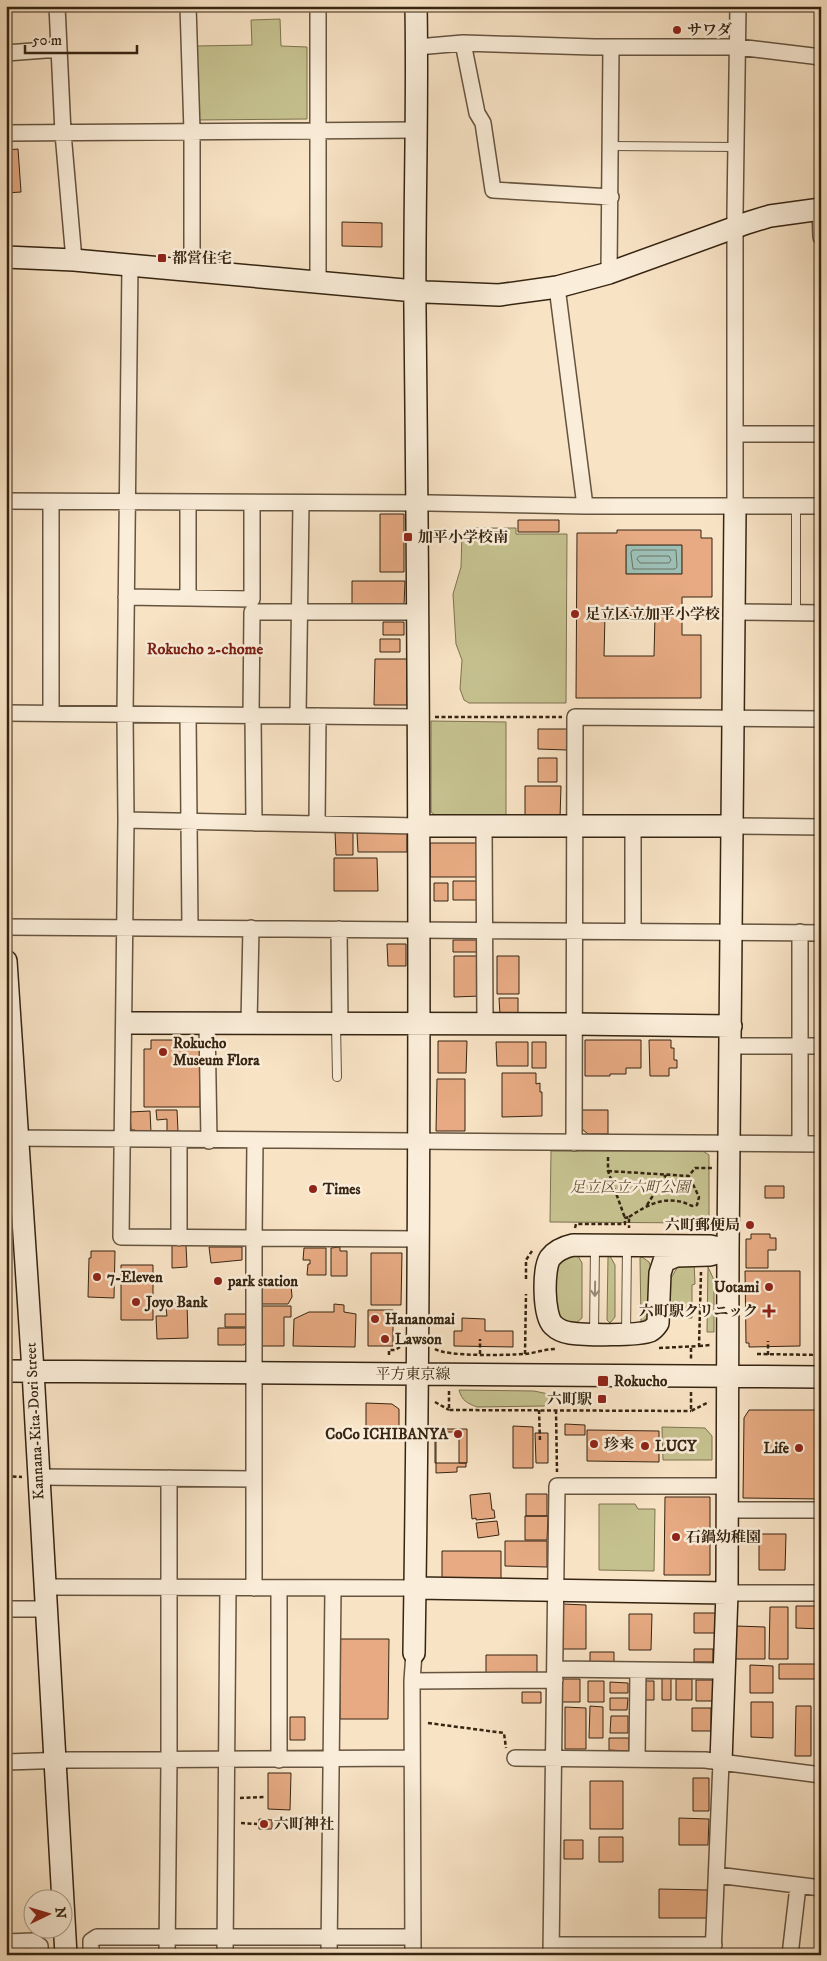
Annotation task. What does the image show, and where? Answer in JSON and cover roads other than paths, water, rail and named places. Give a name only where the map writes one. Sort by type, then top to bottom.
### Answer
[{"type":"street","points":[[57,6],[63,133],[74,260]]},
{"type":"street","points":[[188,6],[192,131],[192,270]]},
{"type":"street","points":[[318,6],[318,281]]},
{"type":"street","points":[[412,1955],[412,1680],[414,1652],[419,1239],[418,612],[415,291],[416,6]]},
{"type":"street","points":[[727,1486],[557,1486],[551,1950],[714,1950],[727,1593],[738,6]]},
{"type":"street","points":[[417,48],[463,43],[612,47],[738,47],[821,57]]},
{"type":"street","points":[[463,43],[476,112],[484,123],[493,190],[610,197]]},
{"type":"street","points":[[609,273],[612,47]]},
{"type":"street","points":[[6,53],[59,49]]},
{"type":"street","points":[[6,133],[415,130]]},
{"type":"street","points":[[6,257],[74,260],[415,291],[499,295],[557,287],[609,273],[770,216],[821,209],[821,237]]},
{"type":"street","points":[[130,265],[124,714],[126,1023],[121,1237],[419,1239]]},
{"type":"street","points":[[557,287],[586,506]]},
{"type":"street","points":[[736,434],[821,434]]},
{"type":"street","points":[[6,501],[735,508],[796,505],[821,506]]},
{"type":"street","points":[[51,502],[51,713]]},
{"type":"street","points":[[188,503],[188,598]]},
{"type":"street","points":[[252,503],[254,823]]},
{"type":"street","points":[[298,716],[301,503]]},
{"type":"street","points":[[126,597],[188,598],[299,612],[418,612]]},
{"type":"street","points":[[734,612],[821,613]]},
{"type":"street","points":[[6,713],[418,717]]},
{"type":"street","points":[[188,714],[190,928]]},
{"type":"street","points":[[317,824],[318,716]]},
{"type":"street","points":[[574,1143],[575,717],[821,719]]},
{"type":"street","points":[[126,820],[418,826],[821,827]]},
{"type":"street","points":[[484,826],[485,1024]]},
{"type":"street","points":[[633,826],[633,932]]},
{"type":"street","points":[[6,927],[821,933]]},
{"type":"street","points":[[249,1023],[251,928]]},
{"type":"street","points":[[338,1024],[339,929]]},
{"type":"street","points":[[800,932],[800,1143]]},
{"type":"street","name":"Kannana-Kita-Dori Street","points":[[6,961],[12,1138],[33,1371],[66,1955]]},
{"type":"street","points":[[126,1023],[574,1024],[730,1036],[800,1046],[821,1046]]},
{"type":"street","points":[[208,1024],[209,1141]]},
{"type":"street","points":[[12,1138],[209,1141],[821,1144]]},
{"type":"street","points":[[179,1140],[179,1238]]},
{"type":"street","points":[[254,1588],[254,1238],[256,1141]]},
{"type":"street","points":[[628,1236],[728,1250],[710,1255],[676,1256],[664,1260],[660,1274],[658,1323],[655,1328],[649,1331],[570,1333],[558,1329],[546,1312],[546,1271],[549,1259],[560,1249],[573,1245],[595,1246],[628,1236]]},
{"type":"street","name":"平方東京線","points":[[6,1371],[418,1374],[449,1364],[728,1376],[821,1377]]},
{"type":"street","points":[[38,1477],[254,1479]]},
{"type":"street","points":[[167,1955],[169,1478]]},
{"type":"street","points":[[727,1510],[821,1510]]},
{"type":"street","points":[[44,1587],[415,1588],[821,1593]]},
{"type":"street","points":[[225,1955],[228,1588]]},
{"type":"street","points":[[279,1588],[279,1760]]},
{"type":"street","points":[[329,1955],[333,1588]]},
{"type":"street","points":[[6,1609],[46,1609]]},
{"type":"street","points":[[412,1680],[638,1670],[724,1671]]},
{"type":"street","points":[[637,1759],[638,1670]]},
{"type":"street","points":[[6,1762],[54,1760],[169,1761],[412,1758]]},
{"type":"street","points":[[515,1758],[705,1760],[821,1775]]},
{"type":"street","points":[[717,1875],[821,1888]]},
{"type":"street","points":[[790,1955],[798,1886]]},
{"type":"street","points":[[91,1955],[91,1941],[97,1937],[412,1937]]},
{"type":"street","points":[[6,1942],[33,1941],[40,1946],[40,1955]]},
{"type":"lane","points":[[611,146],[736,147]]},
{"type":"lane","points":[[796,505],[796,613]]},
{"type":"lane","points":[[337,1077],[338,1024]]},
{"type":"lane","points":[[626,1333],[628,1236]]},
{"type":"lane","points":[[594,1333],[595,1246]]},
{"type":"water","points":[[626,545],[682,545],[682,574],[626,574]]},
{"type":"place","name":"サワダ","points":[[677,30]]},
{"type":"place","name":"都営住宅","points":[[162,258]]},
{"type":"place","name":"加平小学校南","points":[[408,537]]},
{"type":"place","name":"足立区立加平小学校","points":[[575,614]]},
{"type":"place","name":"Rokucho Museum Flora","points":[[163,1052]]},
{"type":"place","name":"Times","points":[[313,1189]]},
{"type":"place","name":"六町郵便局","points":[[750,1225]]},
{"type":"place","name":"7-Eleven","points":[[97,1277]]},
{"type":"place","name":"park station","points":[[218,1281]]},
{"type":"place","name":"Uotami","points":[[769,1287]]},
{"type":"place","name":"Joyo Bank","points":[[136,1302]]},
{"type":"place","name":"六町駅クリニック","points":[[769,1311]]},
{"type":"place","name":"Hananomai","points":[[375,1319]]},
{"type":"place","name":"Lawson","points":[[385,1339]]},
{"type":"place","name":"Rokucho","points":[[603,1381]]},
{"type":"place","name":"六町駅","points":[[602,1399]]},
{"type":"place","name":"CoCo ICHIBANYA","points":[[458,1434]]},
{"type":"place","name":"珍来","points":[[594,1444]]},
{"type":"place","name":"LUCY","points":[[645,1446]]},
{"type":"place","name":"Life","points":[[799,1448]]},
{"type":"place","name":"石鍋幼稚園","points":[[676,1537]]},
{"type":"place","name":"六町神社","points":[[264,1824]]},
{"type":"district","name":"Rokucho 2-chome","points":[[205,649]]},
{"type":"park label","name":"足立区立六町公園","points":[[630,1187]]}]
